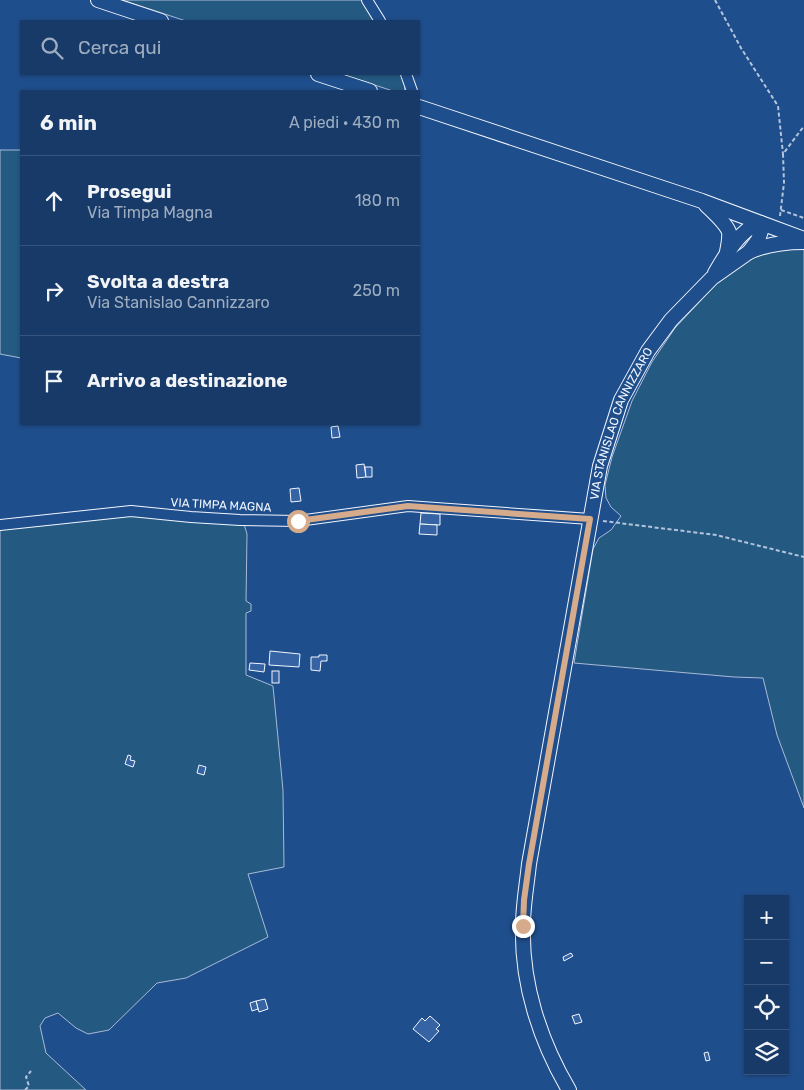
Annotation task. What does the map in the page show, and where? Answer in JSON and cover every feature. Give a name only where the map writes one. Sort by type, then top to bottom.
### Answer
[{"type":"street","points":[[98,0],[159,20]]},
{"type":"street","points":[[367,0],[379,20]]},
{"type":"street","points":[[321,75],[367,90]]},
{"type":"street","points":[[406,75],[412,90]]},
{"type":"street","points":[[420,107],[702,201],[804,240]]},
{"type":"street","points":[[702,201],[729,231],[727,252]]},
{"type":"street","points":[[748,252],[758,240],[760,223]]},
{"type":"street","points":[[712,278],[727,252],[753,225],[760,223]]},
{"type":"street","points":[[712,278],[748,252],[762,246],[804,240]]},
{"type":"street","name":"VIA STANISLAO CANNIZZARO","points":[[569,1090],[548,1049],[530,995],[526,972],[523,926],[524,900],[529,864],[600,466],[621,400],[648,351],[671,320],[712,278]]},
{"type":"street","name":"VIA TIMPA MAGNA","points":[[0,525],[131,510],[191,517],[298,521],[408,506],[590,519]]},
{"type":"path","points":[[715,0],[741,48],[778,106],[784,182],[778,229]]},
{"type":"path","points":[[783,154],[804,126]]},
{"type":"path","points":[[781,210],[804,218]]},
{"type":"path","points":[[590,519],[716,535],[804,558]]},
{"type":"path","points":[[25,1090],[28,1086],[26,1077],[31,1072]]},
{"type":"shaded area","points":[[122,0],[363,0],[375,20],[183,20]]},
{"type":"shaded area","points":[[344,75],[403,75],[404,90],[390,90]]},
{"type":"shaded area","points":[[0,150],[20,150],[20,358],[0,354]]},
{"type":"shaded area","points":[[789,248],[804,249],[804,808],[777,735],[763,678],[574,663],[593,549],[599,538],[611,530],[621,516],[611,507],[606,498],[605,485],[612,457],[632,401],[652,362],[675,328],[716,284],[735,267],[759,254]]},
{"type":"shaded area","points":[[131,514],[244,524],[247,534],[246,601],[251,604],[251,611],[246,613],[246,675],[273,686],[283,790],[284,867],[248,874],[268,937],[186,978],[157,983],[109,1030],[88,1034],[76,1028],[58,1013],[45,1018],[40,1026],[46,1053],[86,1090],[0,1090],[0,527]]},
{"type":"building","points":[[338,426],[340,437],[332,438],[331,427]]},
{"type":"building","points":[[364,464],[366,477],[357,478],[356,465]]},
{"type":"building","points":[[365,467],[372,467],[372,477],[366,477]]},
{"type":"building","points":[[299,488],[301,501],[291,502],[290,489]]},
{"type":"building","points":[[421,513],[440,514],[440,525],[420,524]]},
{"type":"building","points":[[420,524],[437,525],[437,535],[419,534]]},
{"type":"building","points":[[270,651],[300,654],[299,667],[269,665]]},
{"type":"building","points":[[319,655],[327,655],[327,661],[321,661],[320,671],[311,670],[311,657],[319,657]]},
{"type":"building","points":[[250,663],[265,664],[264,672],[249,670]]},
{"type":"building","points":[[272,671],[279,671],[279,683],[272,683]]},
{"type":"building","points":[[128,755],[131,756],[130,760],[135,761],[133,767],[125,764]]},
{"type":"building","points":[[199,765],[206,767],[204,775],[197,773]]},
{"type":"building","points":[[571,953],[573,956],[564,961],[563,957]]},
{"type":"building","points":[[265,999],[268,1009],[259,1012],[256,1001]]},
{"type":"building","points":[[256,1001],[258,1009],[252,1011],[250,1003]]},
{"type":"building","points":[[579,1014],[582,1022],[575,1024],[572,1016]]},
{"type":"building","points":[[430,1016],[440,1025],[436,1029],[439,1031],[429,1042],[413,1029],[422,1018],[425,1021]]},
{"type":"building","points":[[708,1052],[710,1060],[706,1061],[704,1053]]},
{"type":"route","points":[[298,521],[408,506],[590,519],[529,864],[524,900],[523,926]]}]
